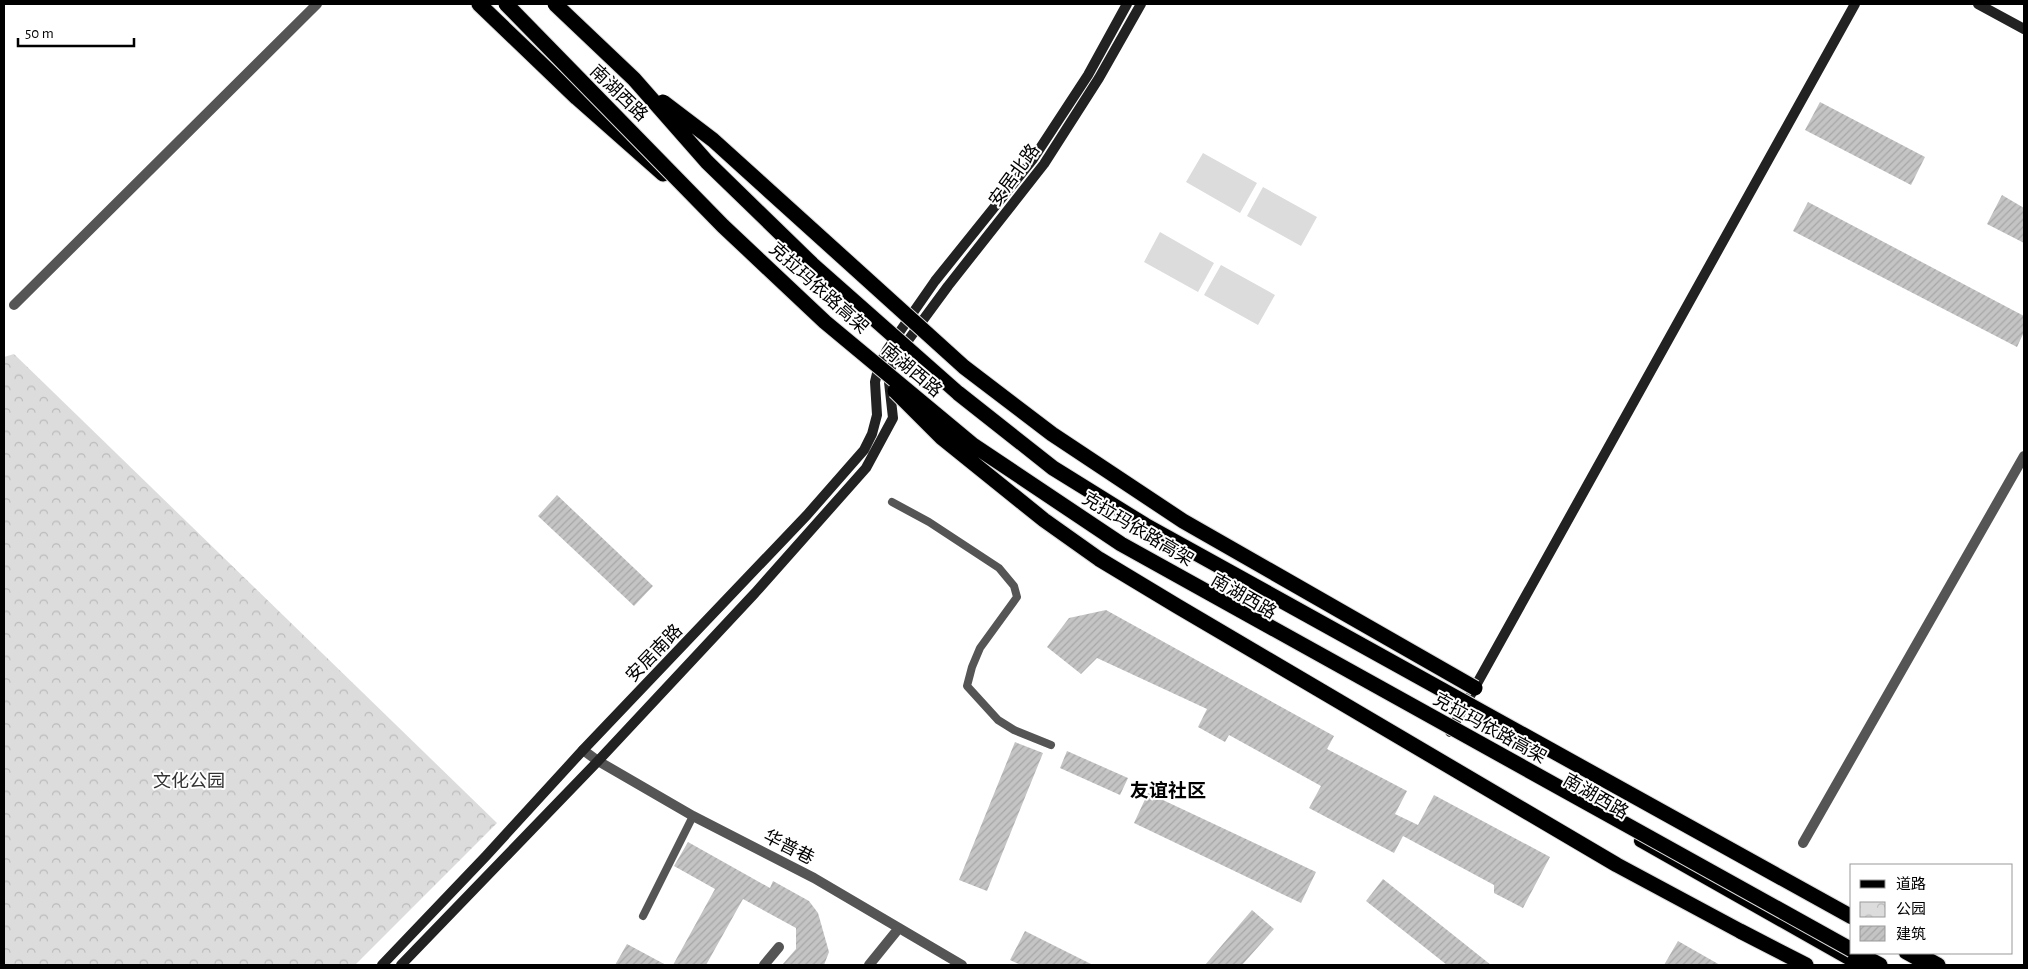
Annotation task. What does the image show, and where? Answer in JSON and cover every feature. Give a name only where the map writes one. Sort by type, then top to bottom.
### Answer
[{"type":"highway","points":[[479,4],[577,98],[723,226]]},
{"type":"highway","name":"克拉玛依路高架","points":[[506,4],[723,226],[825,322],[974,445],[1121,544],[1850,949]]},
{"type":"highway","name":"克拉玛依路高架","points":[[554,4],[634,79],[707,162],[812,264],[958,393],[1053,468],[1146,525],[1850,916]]},
{"type":"highway","points":[[634,79],[713,140],[964,367],[1052,434],[1183,521],[1475,688]]},
{"type":"highway","points":[[825,322],[942,438],[1044,520],[1099,559],[1609,860],[1806,965]]},
{"type":"highway","points":[[1859,954],[1880,965]]},
{"type":"highway","points":[[1918,954],[1938,965]]},
{"type":"main road","name":"南湖西路","points":[[501,4],[884,369],[1007,473],[1205,594],[1859,965]]},
{"type":"main road","name":"南湖西路","points":[[554,4],[866,311],[902,340],[988,420],[1173,539],[1464,709],[1850,922]]},
{"type":"main road","points":[[1907,954],[1928,965]]},
{"type":"street","points":[[14,304],[317,4]]},
{"type":"street","name":"安居北路","points":[[898,354],[902,340],[935,282],[1033,159],[1088,75],[1127,4]]},
{"type":"street","name":"安居北路","points":[[902,340],[948,286],[1044,164],[1099,78],[1141,4]]},
{"type":"street","points":[[1450,732],[1855,4]]},
{"type":"street","points":[[1978,4],[2024,29]]},
{"type":"street","name":"安居南路","points":[[401,965],[598,761],[755,592],[866,468],[893,418],[884,369],[886,350],[902,340]]},
{"type":"street","name":"安居南路","points":[[382,965],[807,515],[864,450],[872,434],[877,415],[875,382],[898,354]]},
{"type":"street","points":[[1803,843],[2024,456]]},
{"type":"street","name":"华普巷","points":[[584,750],[598,761],[693,816],[814,878],[962,965]]},
{"type":"street","points":[[869,965],[899,928]]},
{"type":"street","points":[[764,965],[779,947]]},
{"type":"lane","points":[[892,502],[929,522],[999,568],[1014,586],[1017,597],[980,648],[967,686],[998,720],[1014,730],[1051,745]]},
{"type":"lane","points":[[643,916],[693,816]]},
{"type":"green space","points":[[1203,153],[1257,183],[1240,213],[1186,182]]},
{"type":"green space","points":[[1263,187],[1317,217],[1301,246],[1247,216]]},
{"type":"green space","points":[[1160,232],[1214,263],[1198,292],[1144,262]]},
{"type":"green space","points":[[1221,265],[1275,295],[1258,325],[1204,295]]},
{"type":"green space","name":"文化公园","points":[[14,354],[497,823],[355,965],[4,965],[4,357]]},
{"type":"building","points":[[1820,102],[1925,157],[1911,185],[1805,130]]},
{"type":"building","points":[[2002,195],[2024,208],[2024,243],[1987,224]]},
{"type":"building","points":[[1808,202],[2024,316],[2024,332],[2017,347],[1793,231]]},
{"type":"building","points":[[557,495],[653,586],[634,606],[538,516]]},
{"type":"building","points":[[1106,610],[1334,736],[1327,749],[1407,791],[1395,814],[1418,825],[1434,795],[1550,857],[1523,908],[1494,893],[1494,885],[1403,836],[1394,853],[1309,808],[1321,786],[1229,735],[1225,742],[1198,727],[1207,709],[1097,658],[1081,674],[1047,647],[1069,618]]},
{"type":"building","points":[[1015,742],[1043,753],[987,891],[959,880]]},
{"type":"building","points":[[1067,751],[1128,778],[1120,795],[1060,768]]},
{"type":"building","points":[[1148,793],[1316,872],[1301,903],[1134,823]]},
{"type":"building","points":[[688,842],[770,888],[773,881],[809,901],[818,913],[829,952],[824,965],[782,965],[796,949],[796,928],[743,899],[706,965],[673,965],[715,889],[674,866]]},
{"type":"building","points":[[1383,879],[1491,965],[1447,965],[1366,901]]},
{"type":"building","points":[[1252,910],[1274,929],[1242,965],[1205,965]]},
{"type":"building","points":[[1025,931],[1093,965],[1021,965],[1010,960]]},
{"type":"building","points":[[1678,941],[1720,965],[1664,965]]},
{"type":"building","points":[[627,944],[666,965],[615,965]]},
{"type":"district","name":"友谊社区","points":[[1168,790]]}]
